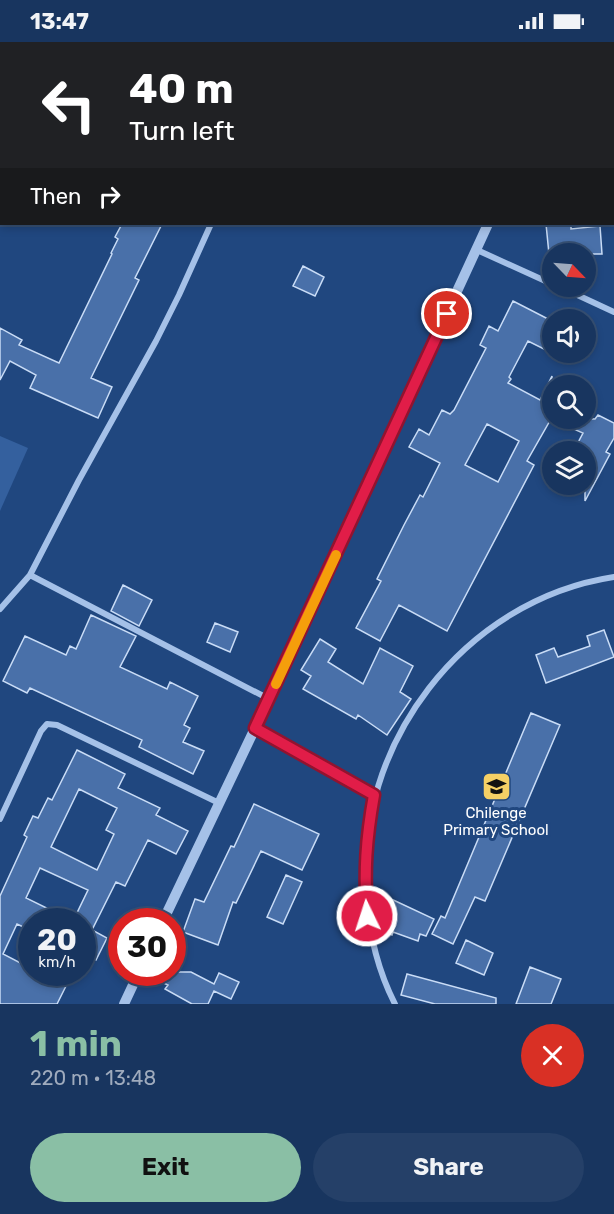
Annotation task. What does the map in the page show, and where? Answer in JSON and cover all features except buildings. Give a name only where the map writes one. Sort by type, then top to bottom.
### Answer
[{"type":"street","points":[[0,609],[30,575],[79,480],[156,341],[211,225]]},
{"type":"street","points":[[169,908],[269,699],[488,225]]},
{"type":"street","points":[[477,250],[542,279]]},
{"type":"street","points":[[582,297],[614,312]]},
{"type":"street","points":[[30,575],[269,699]]},
{"type":"street","points":[[395,1004],[376,956],[367,916],[364,876],[366,835],[374,795],[390,751],[412,710],[440,673],[473,641],[511,614],[553,594],[614,577]]},
{"type":"street","points":[[0,819],[41,731],[47,724],[57,725],[219,803]]},
{"type":"street","points":[[255,728],[374,795]]},
{"type":"street","points":[[124,1004],[132,986]]},
{"type":"shaded area","points":[[0,436],[28,448],[0,511]]},
{"type":"slow traffic","points":[[276,684],[336,555]]},
{"type":"place","name":"Chilenge Primary School","points":[[496,786]]},
{"type":"route","points":[[367,916],[364,876],[366,835],[374,795],[255,728],[447,314]]}]
